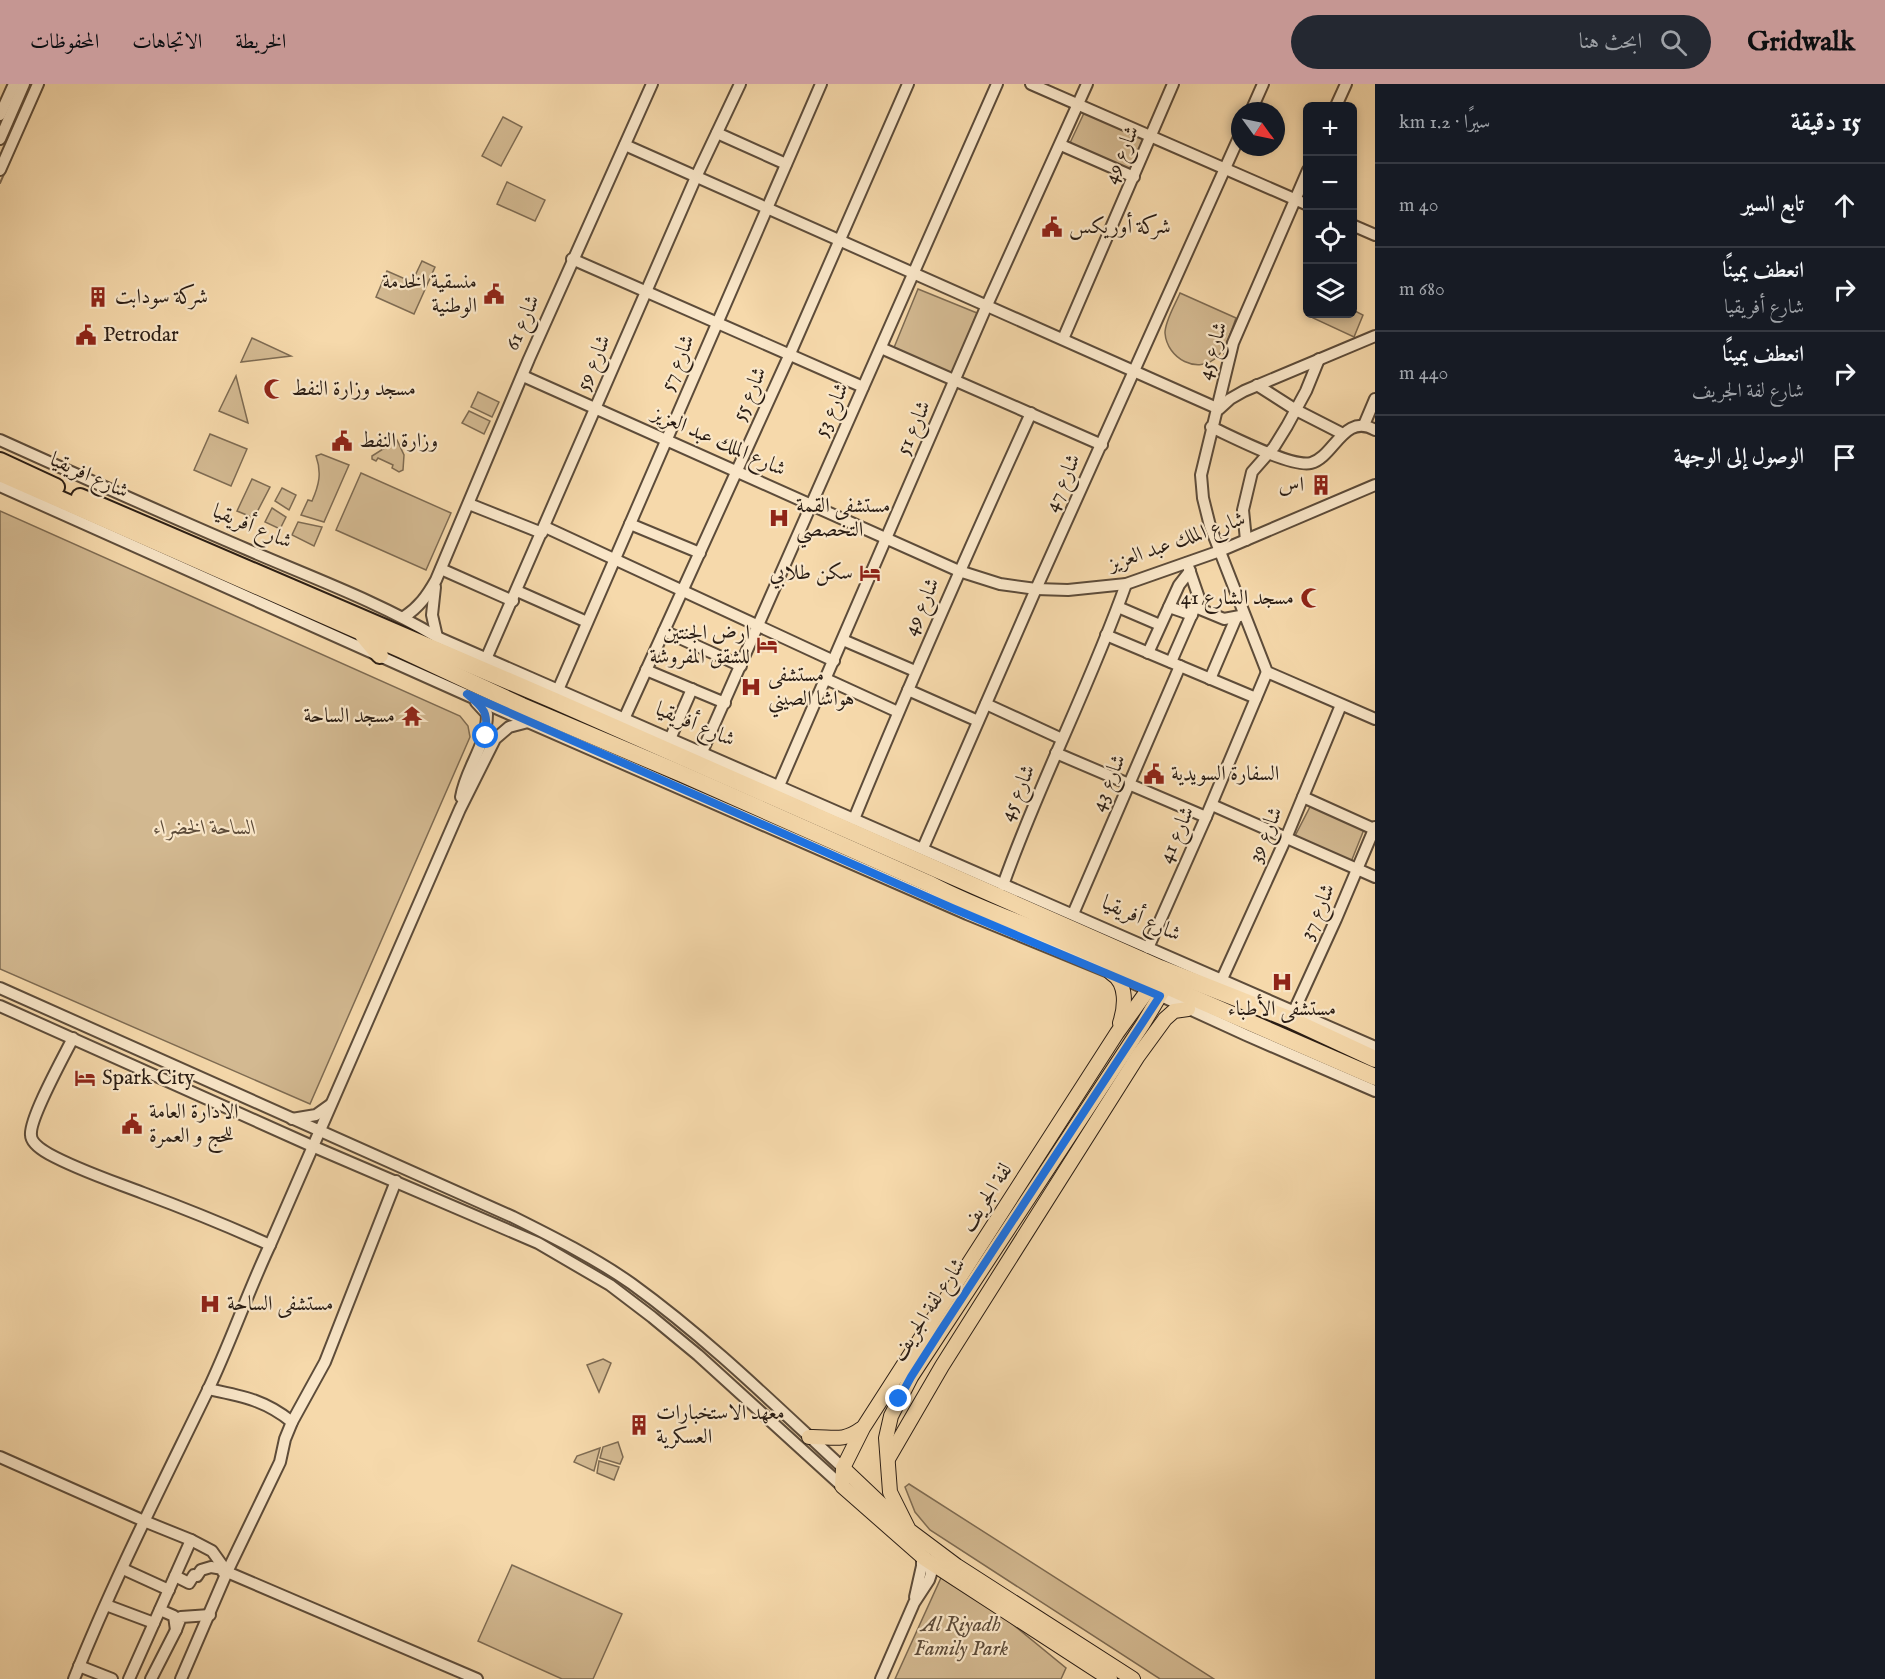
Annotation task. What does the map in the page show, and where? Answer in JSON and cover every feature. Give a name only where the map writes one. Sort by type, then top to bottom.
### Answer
[{"type":"highway","name":"شارع افريقيا","points":[[0,460],[158,537]]},
{"type":"highway","name":"شارع افريقيا","points":[[0,473],[158,537]]},
{"type":"highway","name":"شارع أفريقيا","points":[[158,537],[676,779],[812,824],[956,898],[1160,981],[1375,1077]]},
{"type":"highway","name":"شارع أفريقيا","points":[[158,537],[812,824],[964,883],[1160,981],[1288,1019],[1373,1050]]},
{"type":"highway","points":[[361,632],[380,655]]},
{"type":"highway","points":[[964,883],[982,877]]},
{"type":"highway","points":[[956,898],[967,914]]},
{"type":"main road","points":[[1111,973],[1119,981],[1124,996],[1125,1009],[1117,1034]]},
{"type":"main road","name":"لفة الجريف","points":[[842,1486],[843,1468],[863,1428],[1117,1034],[1160,981]]},
{"type":"main road","name":"شارع لفة الجريف","points":[[1133,1679],[957,1566],[909,1530],[890,1492],[886,1438],[891,1416],[911,1377],[1160,981]]},
{"type":"main road","points":[[888,1459],[942,1366],[1138,1056],[1165,1019],[1174,1011],[1188,1009]]},
{"type":"main road","points":[[809,1437],[844,1438],[852,1436],[863,1428]]},
{"type":"main road","points":[[843,1468],[909,1530]]},
{"type":"main road","points":[[842,1486],[926,1559],[1110,1679]]},
{"type":"street","points":[[0,115],[14,84]]},
{"type":"street","points":[[0,139],[24,84]]},
{"type":"street","points":[[0,170],[38,84]]},
{"type":"street","name":"شارع 61","points":[[438,575],[572,258],[652,84]]},
{"type":"street","name":"شارع 59","points":[[486,659],[696,177],[740,84]]},
{"type":"street","name":"شارع 57","points":[[558,690],[821,84]]},
{"type":"street","name":"شارع 55","points":[[624,719],[789,356],[908,84]]},
{"type":"street","name":"شارع 53","points":[[702,753],[997,84]]},
{"type":"street","points":[[1031,84],[1303,204]]},
{"type":"street","name":"شارع 51","points":[[778,788],[987,305],[1087,84]]},
{"type":"street","name":"شارع 49","points":[[1063,339],[1173,84]]},
{"type":"street","points":[[1255,102],[1263,84]]},
{"type":"street","points":[[1338,102],[1346,84]]},
{"type":"street","points":[[717,133],[786,164]]},
{"type":"street","points":[[625,145],[1219,409],[1230,399],[1257,385],[1375,336]]},
{"type":"street","points":[[1060,145],[1134,177]]},
{"type":"street","name":"شارع 47","points":[[923,848],[1036,589],[1231,155]]},
{"type":"street","name":"شارع 45","points":[[1267,672],[1240,616],[1205,510],[1201,475],[1211,427],[1219,409],[1223,379],[1233,343],[1303,181]]},
{"type":"street","points":[[1357,227],[1375,235]]},
{"type":"street","points":[[572,258],[863,387]]},
{"type":"street","points":[[880,348],[1102,445]]},
{"type":"street","points":[[1246,540],[1243,510],[1251,476],[1296,410],[1319,359]]},
{"type":"street","name":"شارع الملك عبد العزيز","points":[[523,376],[959,571],[1000,584],[1036,589],[1068,590],[1126,584],[1188,567],[1220,551],[1375,485]]},
{"type":"street","points":[[1257,385],[1296,410],[1343,434]]},
{"type":"street","points":[[1364,425],[1375,399]]},
{"type":"street","name":"شارع 49","points":[[854,819],[915,671],[1031,413]]},
{"type":"street","points":[[1211,427],[1302,464],[1316,461],[1343,434],[1359,425],[1375,430]]},
{"type":"street","name":"شارع أفريقيا","points":[[0,440],[404,617],[437,637],[778,788],[923,848],[982,877],[1222,979],[1373,1050]]},
{"type":"street","name":"شارع أفريقيا","points":[[0,486],[528,722],[676,779],[967,914],[1111,973],[1160,981],[1188,1009],[1375,1091]]},
{"type":"street","points":[[469,504],[543,530],[614,559],[834,661]]},
{"type":"street","points":[[630,524],[700,553]]},
{"type":"street","points":[[1148,652],[1188,567]]},
{"type":"street","points":[[1188,567],[1198,594],[1193,611]]},
{"type":"street","points":[[404,617],[415,610],[425,599],[438,575]]},
{"type":"street","points":[[438,575],[515,596],[587,622]]},
{"type":"street","points":[[437,637],[432,615],[438,575]]},
{"type":"street","name":"شارع 45","points":[[1003,885],[1023,827],[1126,584]]},
{"type":"street","points":[[1118,607],[1160,625]]},
{"type":"street","points":[[1169,607],[1224,619],[1240,616]]},
{"type":"street","name":"شارع 43","points":[[1073,914],[1129,785],[1176,664],[1193,611]]},
{"type":"street","points":[[1210,679],[1240,616]]},
{"type":"street","points":[[664,631],[741,666]]},
{"type":"street","points":[[1106,635],[1256,698]]},
{"type":"street","points":[[843,640],[915,671]]},
{"type":"street","points":[[646,669],[725,703]]},
{"type":"street","points":[[1267,672],[1375,719]]},
{"type":"street","name":"شارع 41","points":[[1148,948],[1212,805],[1267,672]]},
{"type":"street","points":[[826,679],[898,712]]},
{"type":"street","points":[[670,739],[692,689]]},
{"type":"street","points":[[908,690],[978,721]]},
{"type":"street","points":[[460,809],[462,789],[486,736],[487,725],[487,714],[482,706],[467,694]]},
{"type":"street","points":[[986,704],[1062,739]]},
{"type":"street","name":"شارع 39","points":[[1222,979],[1286,838],[1341,705]]},
{"type":"street","points":[[74,1679],[144,1521],[208,1389],[249,1290],[460,809],[495,739],[508,726],[528,722]]},
{"type":"street","points":[[1056,753],[1206,818]]},
{"type":"street","points":[[1303,797],[1375,828]]},
{"type":"street","points":[[1212,805],[1375,878]]},
{"type":"street","name":"شارع 37","points":[[1294,1011],[1375,828]]},
{"type":"street","points":[[0,988],[513,1217],[578,1251],[633,1285],[706,1344],[843,1468]]},
{"type":"street","points":[[0,1006],[312,1146],[507,1228],[555,1252],[625,1296],[698,1355],[842,1486]]},
{"type":"street","points":[[1373,1050],[1375,1033]]},
{"type":"street","points":[[73,1038],[35,1117],[30,1132],[36,1145],[50,1154],[100,1176],[270,1245]]},
{"type":"street","points":[[291,1119],[316,1115],[330,1105]]},
{"type":"street","points":[[181,1679],[227,1572],[280,1462],[285,1439],[292,1422],[325,1362],[396,1181]]},
{"type":"street","points":[[507,1228],[513,1217]]},
{"type":"street","points":[[625,1296],[633,1285]]},
{"type":"street","points":[[208,1389],[252,1398],[277,1410],[292,1422]]},
{"type":"street","points":[[0,1457],[212,1551],[227,1572],[458,1675],[477,1679]]},
{"type":"street","points":[[129,1679],[190,1540]]},
{"type":"street","points":[[880,1679],[914,1603],[922,1566],[926,1559]]},
{"type":"street","points":[[175,1576],[189,1583],[201,1570],[211,1567],[223,1569],[223,1585]]},
{"type":"street","points":[[123,1569],[169,1590]]},
{"type":"street","points":[[106,1605],[154,1623]]},
{"type":"street","points":[[160,1610],[174,1616],[176,1630]]},
{"type":"street","points":[[151,1679],[181,1617],[210,1615]]},
{"type":"street","points":[[79,1666],[112,1679]]},
{"type":"green space","points":[[1085,111],[1145,138],[1131,172],[1069,145]]},
{"type":"green space","points":[[503,117],[522,127],[501,166],[482,156]]},
{"type":"green space","points":[[507,182],[545,200],[535,221],[497,204]]},
{"type":"green space","points":[[422,261],[435,267],[414,314],[376,297],[387,271],[412,282]]},
{"type":"green space","points":[[918,289],[977,313],[952,374],[893,350]]},
{"type":"green space","points":[[1180,293],[1236,318],[1223,349],[1209,362],[1193,364],[1185,362],[1177,357],[1167,342],[1165,333],[1167,323]]},
{"type":"green space","points":[[1357,312],[1363,315],[1354,337],[1313,318],[1357,318]]},
{"type":"green space","points":[[252,338],[291,356],[241,362]]},
{"type":"green space","points":[[236,376],[248,423],[219,411]]},
{"type":"green space","points":[[478,392],[499,402],[492,417],[471,407]]},
{"type":"green space","points":[[469,411],[490,421],[484,434],[462,423]]},
{"type":"green space","points":[[210,434],[247,449],[231,486],[194,470]]},
{"type":"green space","points":[[397,440],[404,455],[403,470],[399,472],[392,468],[393,465],[378,458],[376,461],[372,459],[372,456]]},
{"type":"green space","points":[[321,454],[349,465],[324,522],[301,515],[308,500],[312,501],[316,490],[319,473],[316,456]]},
{"type":"green space","points":[[361,473],[451,513],[426,570],[336,530]]},
{"type":"green space","points":[[252,479],[270,487],[254,518],[237,511]]},
{"type":"green space","points":[[282,488],[296,495],[289,510],[275,501]]},
{"type":"green space","points":[[272,508],[286,517],[280,529],[265,522]]},
{"type":"green space","name":"الساحة الخضراء","points":[[0,511],[460,716],[468,726],[470,737],[310,1104],[0,969]]},
{"type":"green space","points":[[298,522],[322,527],[314,546],[292,535]]},
{"type":"green space","points":[[1312,803],[1365,827],[1351,862],[1295,836]]},
{"type":"green space","points":[[603,1359],[611,1363],[599,1392],[587,1365]]},
{"type":"green space","points":[[618,1442],[623,1457],[620,1464],[600,1458],[603,1447]]},
{"type":"green space","points":[[600,1448],[594,1471],[574,1462],[577,1456]]},
{"type":"green space","points":[[599,1461],[619,1467],[614,1480],[597,1473]]},
{"type":"green space","points":[[909,1484],[1214,1679],[1160,1679],[930,1530],[915,1512],[905,1487]]},
{"type":"green space","points":[[512,1565],[622,1614],[593,1679],[562,1679],[478,1641]]},
{"type":"green space","name":"Al Riyadh Family Park","points":[[945,1569],[1066,1668],[1061,1679],[895,1679]]},
{"type":"waterway","points":[[0,183],[44,84]]},
{"type":"place","name":"شركة أوريكس","points":[[1052,227]]},
{"type":"place","name":"منسقية الخدمة الوطنية","points":[[494,294]]},
{"type":"place","name":"شركة سودابت","points":[[98,297]]},
{"type":"place","name":"Petrodar","points":[[86,335]]},
{"type":"place","name":"مسجد وزارة النفط","points":[[274,389]]},
{"type":"place","name":"وزارة النفط","points":[[342,441]]},
{"type":"place","name":"اس","points":[[1321,485]]},
{"type":"place","name":"مستشفى القمة التخصصي","points":[[779,518]]},
{"type":"place","name":"سكن طلابي","points":[[870,573]]},
{"type":"place","name":"مسجد الشارع 41","points":[[1311,598]]},
{"type":"place","name":"ارض الجنتين للشقق المفروشة","points":[[767,645]]},
{"type":"place","name":"مستشفى هواشا الصيني","points":[[751,687]]},
{"type":"place","name":"مسجد الساحة","points":[[412,716]]},
{"type":"place","name":"السفارة السويدية","points":[[1154,774]]},
{"type":"place","name":"مستشفی الأطباء","points":[[1282,982]]},
{"type":"place","name":"Spark City","points":[[85,1078]]},
{"type":"place","name":"الادارة العامة للحج و العمرة","points":[[132,1124]]},
{"type":"place","name":"مستشفى الساحة","points":[[210,1304]]},
{"type":"place","name":"معهد الاستخبارات العسكرية","points":[[639,1425]]},
{"type":"route","points":[[486,736],[487,714],[482,706],[467,694],[952,908],[1111,973],[1160,996],[941,1330],[899,1399]]}]
